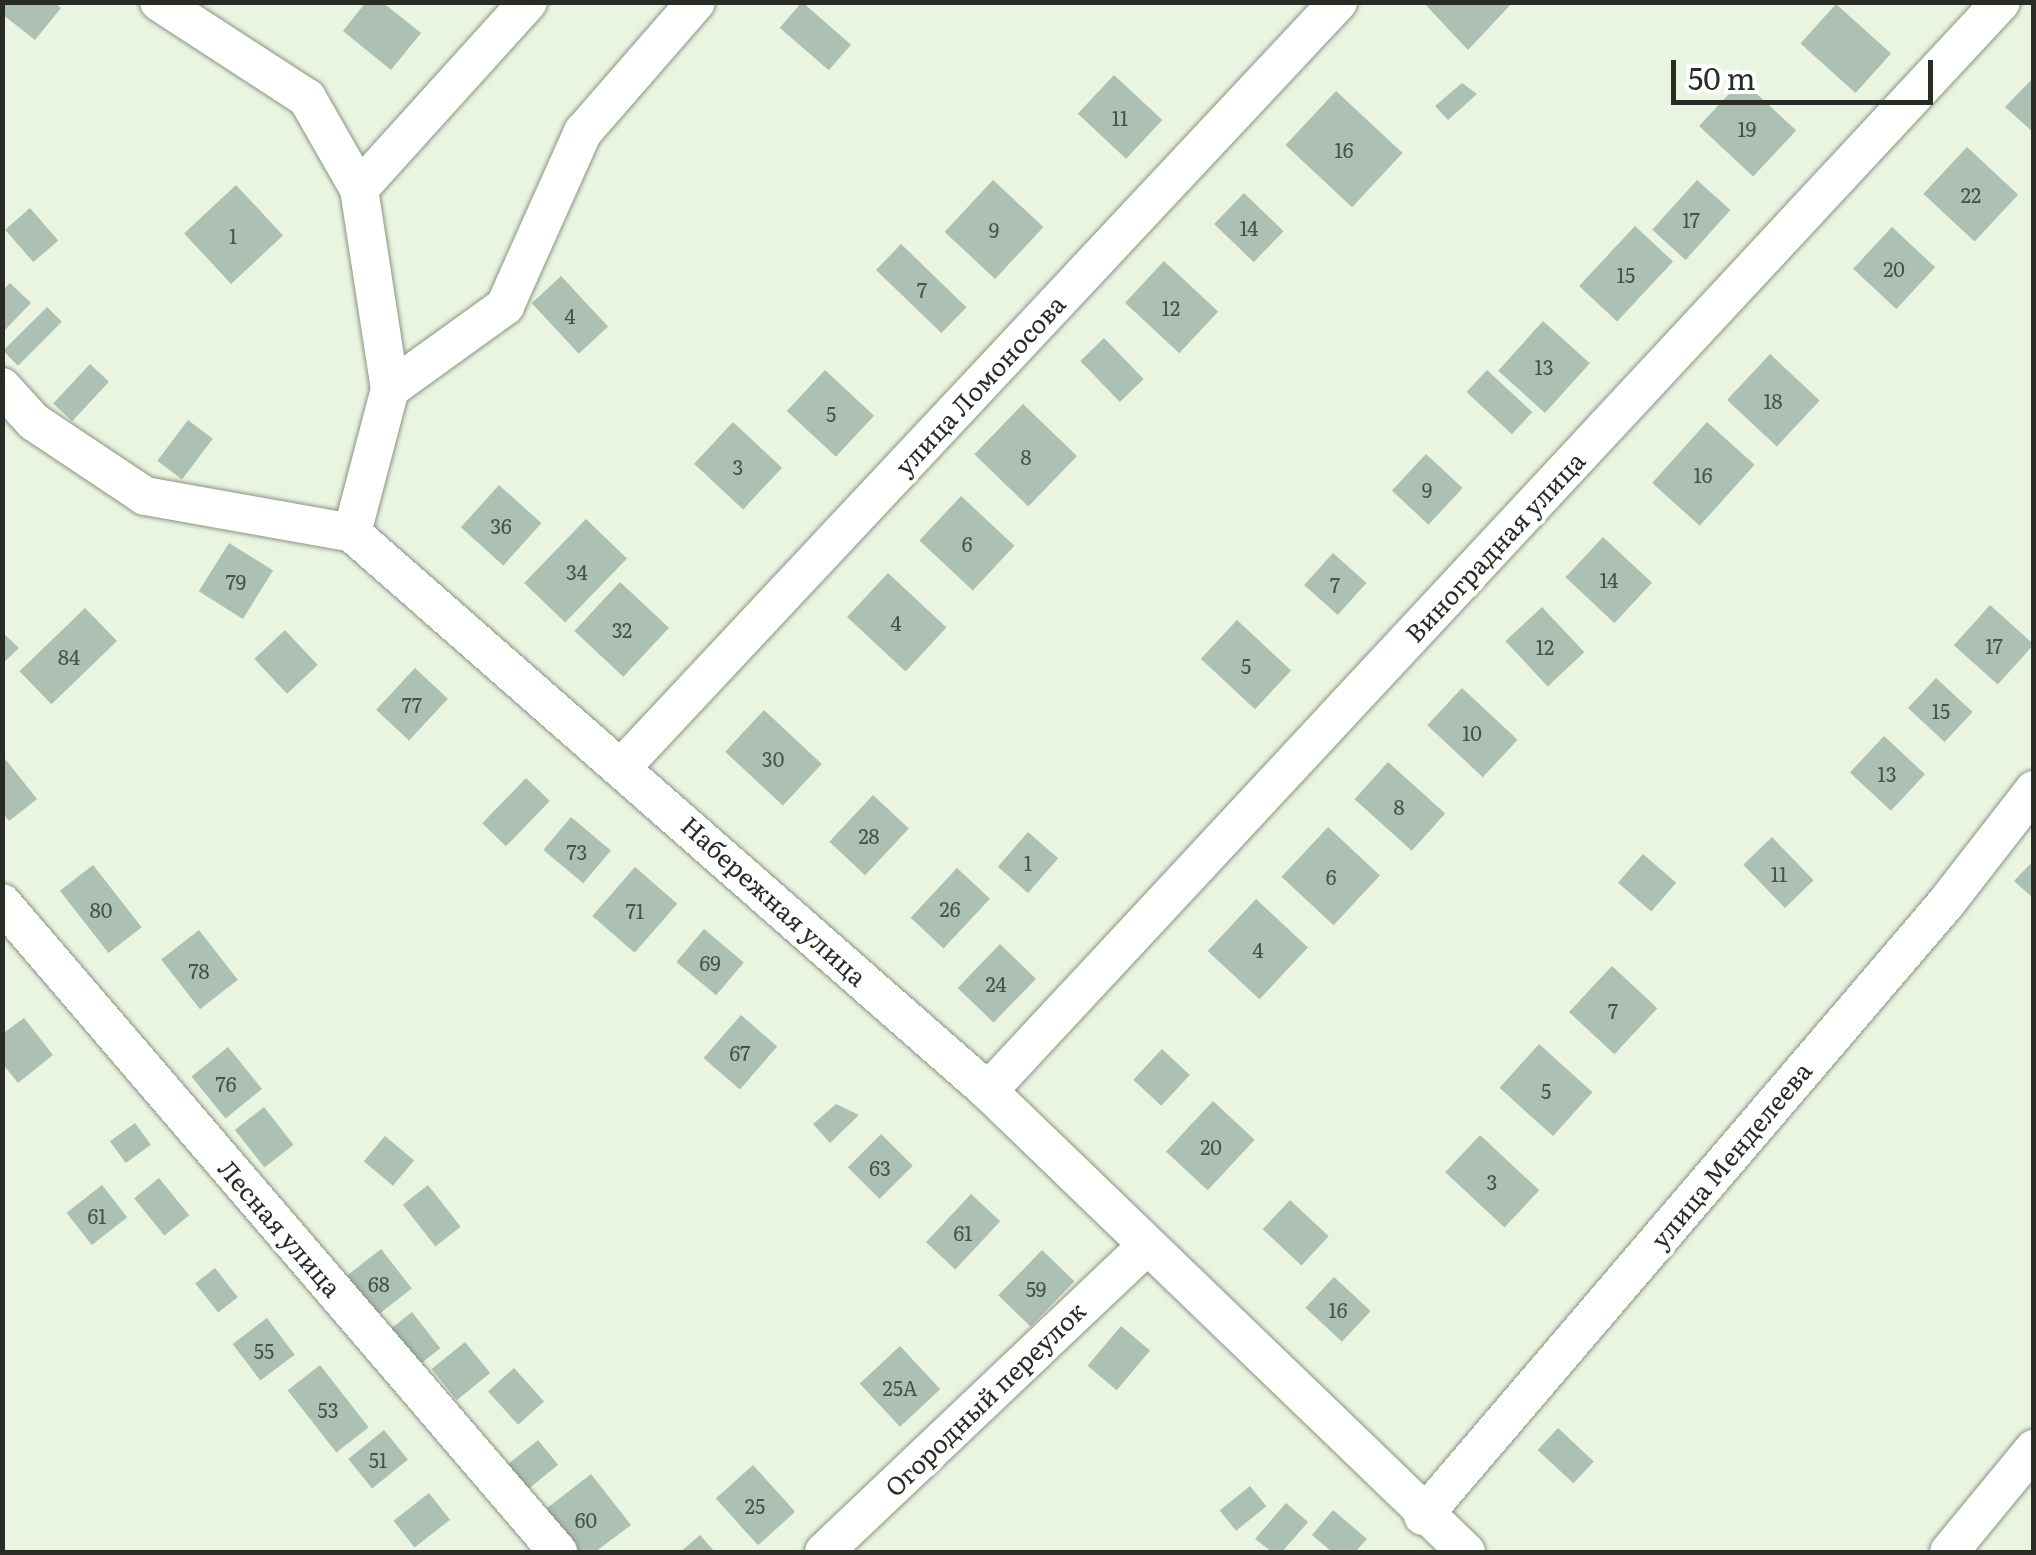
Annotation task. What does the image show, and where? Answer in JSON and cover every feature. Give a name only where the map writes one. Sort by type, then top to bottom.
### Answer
[{"type":"street","points":[[2,388],[34,422],[145,496],[352,533],[390,390],[359,189],[307,98],[159,2]]},
{"type":"street","points":[[359,189],[528,2]]},
{"type":"street","points":[[390,390],[506,306],[583,132],[696,2]]},
{"type":"street","name":"улица Ломоносова","points":[[622,767],[1338,2]]},
{"type":"street","name":"Виноградная улица","points":[[988,1091],[2001,2]]},
{"type":"street","name":"Набережная улица","points":[[352,533],[988,1091],[1423,1516],[1466,1552]]},
{"type":"street","name":"улица Менделеева","points":[[1423,1516],[1947,902],[2034,790]]},
{"type":"street","name":"Лесная улица","points":[[2,903],[558,1552]]},
{"type":"street","name":"Огородный переулок","points":[[824,1552],[1146,1246]]},
{"type":"street","points":[[1948,1552],[2034,1448]]},
{"type":"building","points":[[2,2],[54,2],[61,8],[35,40],[2,14]]},
{"type":"building","points":[[366,2],[382,2],[421,33],[391,70],[343,31]]},
{"type":"building","points":[[802,2],[851,45],[829,70],[780,28]]},
{"type":"building","points":[[1423,2],[1513,2],[1468,50]]},
{"type":"building","points":[[1836,4],[1891,54],[1856,93],[1801,43]]},
{"type":"building","points":[[1114,75],[1162,120],[1126,159],[1078,114]]},
{"type":"building","points":[[2034,77],[2034,133],[2005,107]]},
{"type":"building","points":[[1742,80],[1796,130],[1753,177],[1699,126]]},
{"type":"building","points":[[1462,83],[1477,94],[1448,120],[1435,106]]},
{"type":"building","points":[[1336,91],[1403,153],[1352,207],[1286,145]]},
{"type":"building","points":[[1967,147],[2018,195],[1975,242],[1923,194]]},
{"type":"building","points":[[993,180],[1043,227],[995,279],[945,232]]},
{"type":"building","points":[[1697,180],[1730,210],[1686,260],[1652,230]]},
{"type":"building","points":[[236,185],[283,235],[231,284],[184,233]]},
{"type":"building","points":[[1244,193],[1284,231],[1254,262],[1214,224]]},
{"type":"building","points":[[30,208],[58,240],[33,262],[5,230]]},
{"type":"building","points":[[1635,226],[1673,261],[1617,321],[1579,286]]},
{"type":"building","points":[[1892,227],[1935,267],[1896,309],[1853,269]]},
{"type":"building","points":[[901,244],[966,307],[941,333],[876,270]]},
{"type":"building","points":[[1164,261],[1218,311],[1179,353],[1125,303]]},
{"type":"building","points":[[561,276],[608,326],[579,354],[532,303]]},
{"type":"building","points":[[10,283],[31,303],[2,333],[2,291]]},
{"type":"building","points":[[47,307],[62,322],[18,366],[3,351]]},
{"type":"building","points":[[1543,321],[1590,363],[1545,413],[1498,371]]},
{"type":"building","points":[[1104,338],[1144,379],[1120,402],[1080,361]]},
{"type":"building","points":[[1770,354],[1820,400],[1777,446],[1727,400]]},
{"type":"building","points":[[90,364],[109,382],[72,421],[53,403]]},
{"type":"building","points":[[825,370],[874,416],[836,457],[787,411]]},
{"type":"building","points":[[1487,370],[1532,412],[1512,434],[1467,392]]},
{"type":"building","points":[[1023,404],[1077,456],[1028,506],[974,454]]},
{"type":"building","points":[[188,420],[213,439],[182,479],[157,461]]},
{"type":"building","points":[[733,422],[782,468],[743,509],[694,464]]},
{"type":"building","points":[[1707,422],[1755,465],[1700,526],[1652,483]]},
{"type":"building","points":[[1426,454],[1463,488],[1428,525],[1392,491]]},
{"type":"building","points":[[499,485],[541,523],[503,565],[461,527]]},
{"type":"building","points":[[961,496],[1014,546],[973,590],[919,541]]},
{"type":"building","points":[[586,519],[627,559],[565,623],[524,583]]},
{"type":"building","points":[[1603,537],[1652,583],[1614,623],[1565,577]]},
{"type":"building","points":[[229,543],[273,571],[243,619],[199,591]]},
{"type":"building","points":[[1333,553],[1366,583],[1338,615],[1304,585]]},
{"type":"building","points":[[888,573],[947,628],[906,671],[847,617]]},
{"type":"building","points":[[620,582],[669,628],[623,677],[574,631]]},
{"type":"building","points":[[1990,605],[2034,644],[1998,685],[1954,645]]},
{"type":"building","points":[[1542,607],[1584,652],[1548,686],[1505,641]]},
{"type":"building","points":[[85,608],[117,641],[51,704],[20,671]]},
{"type":"building","points":[[1237,620],[1291,670],[1255,709],[1201,659]]},
{"type":"building","points":[[285,630],[318,665],[287,694],[254,659]]},
{"type":"building","points":[[2,632],[19,648],[2,664]]},
{"type":"building","points":[[415,668],[448,699],[409,740],[376,710]]},
{"type":"building","points":[[1936,678],[1973,712],[1945,742],[1908,708]]},
{"type":"building","points":[[1462,688],[1518,740],[1483,777],[1427,725]]},
{"type":"building","points":[[764,710],[822,764],[783,806],[725,752]]},
{"type":"building","points":[[1884,736],[1925,774],[1891,811],[1850,773]]},
{"type":"building","points":[[2,755],[37,799],[9,821],[2,812]]},
{"type":"building","points":[[1388,762],[1445,814],[1412,851],[1355,799]]},
{"type":"building","points":[[526,778],[550,801],[506,846],[482,823]]},
{"type":"building","points":[[873,795],[909,828],[865,875],[829,842]]},
{"type":"building","points":[[571,817],[611,850],[583,883],[543,850]]},
{"type":"building","points":[[1328,827],[1380,875],[1334,925],[1282,877]]},
{"type":"building","points":[[1028,832],[1058,858],[1028,893],[998,867]]},
{"type":"building","points":[[1772,837],[1814,880],[1785,908],[1743,865]]},
{"type":"building","points":[[1643,854],[1676,883],[1651,912],[1618,883]]},
{"type":"building","points":[[2034,860],[2034,899],[2014,881]]},
{"type":"building","points":[[93,865],[142,927],[109,953],[60,891]]},
{"type":"building","points":[[635,867],[677,904],[635,953],[592,916]]},
{"type":"building","points":[[957,868],[990,899],[944,948],[911,918]]},
{"type":"building","points":[[1256,899],[1308,947],[1260,999],[1208,951]]},
{"type":"building","points":[[704,929],[744,962],[716,995],[676,962]]},
{"type":"building","points":[[199,930],[238,980],[200,1009],[161,960]]},
{"type":"building","points":[[1000,944],[1036,979],[994,1023],[958,988]]},
{"type":"building","points":[[1612,966],[1657,1008],[1614,1054],[1569,1012]]},
{"type":"building","points":[[741,1015],[777,1046],[740,1090],[704,1058]]},
{"type":"building","points":[[24,1018],[53,1055],[18,1083],[2,1063],[2,1034]]},
{"type":"building","points":[[1539,1044],[1593,1092],[1553,1136],[1500,1088]]},
{"type":"building","points":[[228,1047],[262,1089],[225,1119],[191,1077]]},
{"type":"building","points":[[1162,1049],[1190,1075],[1161,1106],[1133,1080]]},
{"type":"building","points":[[1213,1101],[1255,1140],[1208,1190],[1166,1151]]},
{"type":"building","points":[[836,1104],[859,1115],[830,1143],[813,1124]]},
{"type":"building","points":[[264,1107],[294,1145],[264,1168],[235,1130]]},
{"type":"building","points":[[135,1123],[151,1145],[126,1163],[110,1141]]},
{"type":"building","points":[[881,1134],[913,1166],[880,1199],[848,1167]]},
{"type":"building","points":[[1480,1135],[1539,1190],[1504,1228],[1445,1172]]},
{"type":"building","points":[[385,1136],[414,1160],[393,1186],[364,1161]]},
{"type":"building","points":[[159,1178],[189,1215],[164,1235],[134,1198]]},
{"type":"building","points":[[102,1185],[127,1217],[92,1245],[67,1213]]},
{"type":"building","points":[[428,1185],[461,1227],[435,1246],[403,1205]]},
{"type":"building","points":[[971,1194],[1000,1221],[955,1270],[926,1242]]},
{"type":"building","points":[[1290,1200],[1329,1236],[1301,1265],[1263,1229]]},
{"type":"building","points":[[381,1249],[412,1288],[376,1317],[345,1277]]},
{"type":"building","points":[[1042,1250],[1074,1281],[1031,1327],[998,1295]]},
{"type":"building","points":[[215,1268],[238,1297],[218,1313],[195,1283]]},
{"type":"building","points":[[1334,1277],[1371,1311],[1342,1342],[1305,1308]]},
{"type":"building","points":[[412,1312],[440,1348],[417,1367],[388,1330]]},
{"type":"building","points":[[267,1318],[295,1355],[260,1381],[233,1344]]},
{"type":"building","points":[[1121,1326],[1150,1350],[1117,1390],[1088,1366]]},
{"type":"building","points":[[465,1342],[490,1373],[457,1400],[432,1369]]},
{"type":"building","points":[[900,1346],[940,1389],[900,1427],[860,1384]]},
{"type":"building","points":[[320,1365],[369,1427],[336,1452],[288,1390]]},
{"type":"building","points":[[514,1368],[544,1401],[518,1425],[488,1391]]},
{"type":"building","points":[[1558,1428],[1594,1461],[1573,1483],[1538,1450]]},
{"type":"building","points":[[384,1430],[408,1460],[372,1488],[348,1459]]},
{"type":"building","points":[[538,1440],[558,1465],[522,1494],[502,1469]]},
{"type":"building","points":[[753,1465],[795,1512],[758,1545],[716,1498]]},
{"type":"building","points":[[591,1474],[631,1525],[595,1552],[574,1552],[542,1512]]},
{"type":"building","points":[[1250,1486],[1266,1506],[1236,1531],[1220,1511]]},
{"type":"building","points":[[429,1493],[450,1520],[414,1547],[394,1521]]},
{"type":"building","points":[[1286,1503],[1308,1522],[1282,1552],[1272,1552],[1255,1539]]},
{"type":"building","points":[[1333,1510],[1367,1539],[1355,1552],[1332,1552],[1312,1535]]},
{"type":"building","points":[[700,1535],[715,1552],[680,1552]]}]
